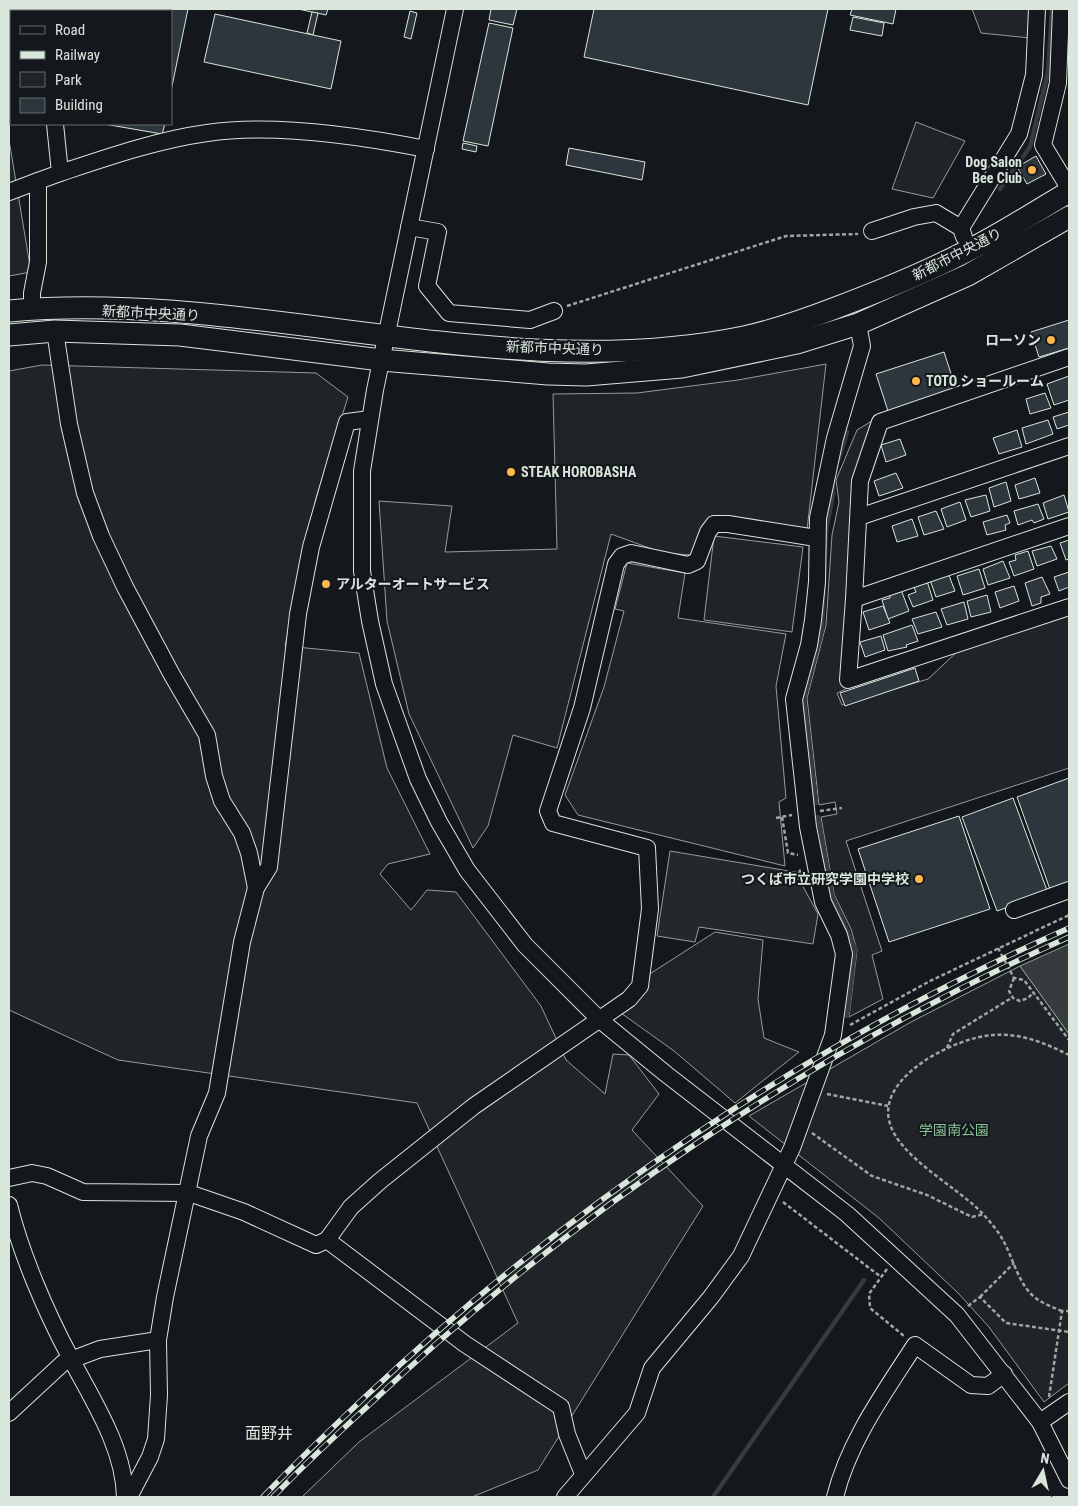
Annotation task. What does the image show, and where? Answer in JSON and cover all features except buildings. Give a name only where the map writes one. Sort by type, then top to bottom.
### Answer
[{"type":"main road","name":"新都市中央通り","points":[[9,312],[32,309],[172,312],[386,336],[497,346],[613,351],[677,346],[744,337],[802,320],[880,292],[970,250],[1069,192]]},
{"type":"main road","name":"新都市中央通り","points":[[9,335],[55,332],[180,335],[381,360],[508,372],[586,375],[682,367],[743,356],[858,324],[968,275],[1069,217]]},
{"type":"street","points":[[455,9],[381,360],[362,471],[362,571],[376,648],[400,735],[418,779],[467,870],[525,945],[600,1020],[847,1214],[957,1315],[1004,1374],[1046,1418],[1069,1480]]},
{"type":"street","points":[[961,228],[1019,134],[1034,75],[1036,9]]},
{"type":"street","points":[[1061,9],[1064,80],[1043,146],[1069,188]]},
{"type":"street","points":[[55,125],[60,173]]},
{"type":"street","points":[[9,192],[130,150],[196,135],[249,129],[319,134],[426,148]]},
{"type":"street","points":[[32,309],[32,293],[38,262],[38,181]]},
{"type":"street","points":[[872,231],[936,213],[961,228],[970,250]]},
{"type":"street","points":[[409,227],[438,232],[427,286],[449,313],[530,320],[554,311]]},
{"type":"street","points":[[565,1497],[637,1413],[647,1389],[652,1368],[711,1297],[742,1256],[772,1194],[801,1125],[833,1035],[844,954],[839,936],[823,902],[808,827],[794,699],[809,644],[813,620],[817,582],[816,538],[818,518],[835,438],[862,346],[858,324]]},
{"type":"street","points":[[55,332],[69,424],[85,493],[101,536],[125,586],[172,675],[207,735],[214,776],[222,801],[242,833],[249,853],[256,888]]},
{"type":"street","points":[[1069,357],[880,422],[860,481],[848,680],[1069,607]]},
{"type":"street","points":[[127,1497],[150,1457],[156,1439],[159,1395],[158,1340],[199,1136],[217,1093],[242,942],[256,888],[269,867],[298,614],[311,547],[347,422],[370,419]]},
{"type":"street","points":[[859,517],[1069,446]]},
{"type":"street","points":[[9,1178],[32,1174],[47,1176],[83,1192],[189,1193],[244,1212],[316,1245],[327,1240],[351,1206],[380,1181],[474,1106],[600,1020],[628,999],[640,986],[650,909],[647,848],[553,824],[548,811],[582,708],[616,564],[622,556],[631,553],[688,565],[697,561],[708,532],[714,524],[728,524],[816,538]]},
{"type":"street","points":[[854,599],[1069,526]]},
{"type":"street","points":[[1014,910],[1069,890]]},
{"type":"street","points":[[9,1205],[30,1269],[72,1359],[99,1411],[122,1464],[127,1497]]},
{"type":"street","points":[[327,1240],[465,1344],[507,1369],[561,1407],[567,1434],[583,1474]]},
{"type":"street","points":[[9,1413],[63,1363],[100,1349],[158,1340]]},
{"type":"street","points":[[834,1497],[840,1475],[867,1420],[915,1345],[971,1385],[988,1386],[1004,1374]]},
{"type":"street","points":[[1046,1418],[1069,1402]]},
{"type":"path","points":[[554,311],[786,236],[847,236],[872,231]]},
{"type":"path","points":[[813,812],[842,808]]},
{"type":"path","points":[[794,815],[795,823]]},
{"type":"path","points":[[776,818],[789,816]]},
{"type":"path","points":[[782,817],[788,853],[801,855],[799,847]]},
{"type":"path","points":[[833,1035],[998,948],[1069,915]]},
{"type":"path","points":[[998,948],[1014,978],[1009,992],[1020,1001],[1028,998],[1033,993]]},
{"type":"path","points":[[1014,978],[1024,980],[1069,1040]]},
{"type":"path","points":[[947,1048],[953,1034],[1013,997]]},
{"type":"path","points":[[1069,1055],[1032,1039],[1013,1036],[977,1037],[947,1048],[899,1083],[893,1090],[888,1106],[892,1131],[902,1145],[984,1214],[1004,1241],[1014,1263],[1034,1296],[1046,1305],[1062,1311],[1069,1311]]},
{"type":"path","points":[[831,1095],[888,1106]]},
{"type":"path","points":[[801,1125],[872,1176],[927,1195],[972,1217],[984,1214]]},
{"type":"path","points":[[772,1194],[881,1277]]},
{"type":"path","points":[[894,1258],[869,1294],[870,1308],[915,1345]]},
{"type":"path","points":[[957,1315],[980,1297],[1014,1263]]},
{"type":"path","points":[[980,1297],[1006,1322],[1069,1332]]},
{"type":"path","points":[[1046,1418],[1062,1311]]},
{"type":"green space","points":[[972,9],[1032,9],[1030,38],[981,33]]},
{"type":"green space","points":[[916,122],[965,141],[933,198],[892,189]]},
{"type":"green space","points":[[9,140],[31,272],[9,276]]},
{"type":"green space","points":[[826,364],[807,530],[717,517],[691,555],[663,553],[611,534],[557,748],[513,735],[488,826],[473,848],[409,714],[387,621],[379,501],[452,506],[445,552],[557,549],[553,394],[637,393],[738,380]]},
{"type":"green space","points":[[42,365],[316,373],[348,397],[316,498],[285,646],[359,653],[387,768],[430,854],[388,864],[380,874],[411,910],[427,890],[456,892],[541,1006],[566,1060],[605,1094],[613,1054],[629,1055],[659,1094],[632,1130],[703,1206],[538,1470],[472,1497],[302,1497],[359,1442],[518,1323],[417,1103],[118,1060],[9,1010],[9,371]]},
{"type":"green space","points":[[872,421],[855,472],[846,689],[837,693],[842,705],[928,679],[959,650],[1069,613],[1069,768],[846,841],[882,951],[872,955],[883,999],[849,1017],[857,950],[851,929],[834,894],[821,817],[837,814],[835,802],[819,805],[807,698],[826,625],[832,535],[839,502],[836,480],[857,430]]},
{"type":"green space","points":[[714,536],[803,547],[792,632],[704,620]]},
{"type":"green space","points":[[627,563],[685,573],[678,618],[786,634],[776,686],[786,798],[779,802],[785,866],[578,815],[565,795],[604,687],[624,611],[615,609]]},
{"type":"green space","points":[[715,932],[763,940],[758,999],[764,1038],[799,1052],[735,1103],[674,1051],[621,1013],[648,975]]},
{"type":"green space","name":"学園南公園","points":[[1020,966],[1069,1034],[1069,1383],[1044,1402],[989,1327],[958,1293],[879,1218],[749,1116],[911,1022]]},
{"type":"shaded area","points":[[670,851],[801,873],[801,883],[818,914],[813,944],[699,927],[695,942],[657,936]]},
{"type":"shaded area","points":[[1069,944],[1069,1034],[1020,966]]},
{"type":"waterway","points":[[1000,189],[1030,147],[1048,72],[1052,9]]},
{"type":"waterway","points":[[838,461],[847,432]]},
{"type":"waterway","points":[[816,803],[804,699],[822,630],[826,530],[833,495],[833,483]]},
{"type":"waterway","points":[[818,817],[832,895],[855,949],[847,1016]]},
{"type":"waterway","points":[[713,1497],[864,1280]]},
{"type":"railway","points":[[263,1497],[353,1408],[445,1325],[526,1257],[611,1193],[698,1132],[788,1075],[879,1022],[973,973],[1069,928]]},
{"type":"railway","points":[[273,1497],[332,1439],[447,1334],[529,1266],[613,1202],[700,1141],[789,1084],[880,1031],[974,982],[1069,937]]},
{"type":"place","name":"Dog Salon Bee Club","points":[[1032,170]]},
{"type":"place","name":"ローソン","points":[[1051,340]]},
{"type":"place","name":"TOTO ショールーム","points":[[916,381]]},
{"type":"place","name":"STEAK HOROBASHA","points":[[511,472]]},
{"type":"place","name":"アルターオートサービス","points":[[326,584]]},
{"type":"place","name":"つくば市立研究学園中学校","points":[[919,879]]},
{"type":"district","name":"面野井","points":[[269,1433]]}]
